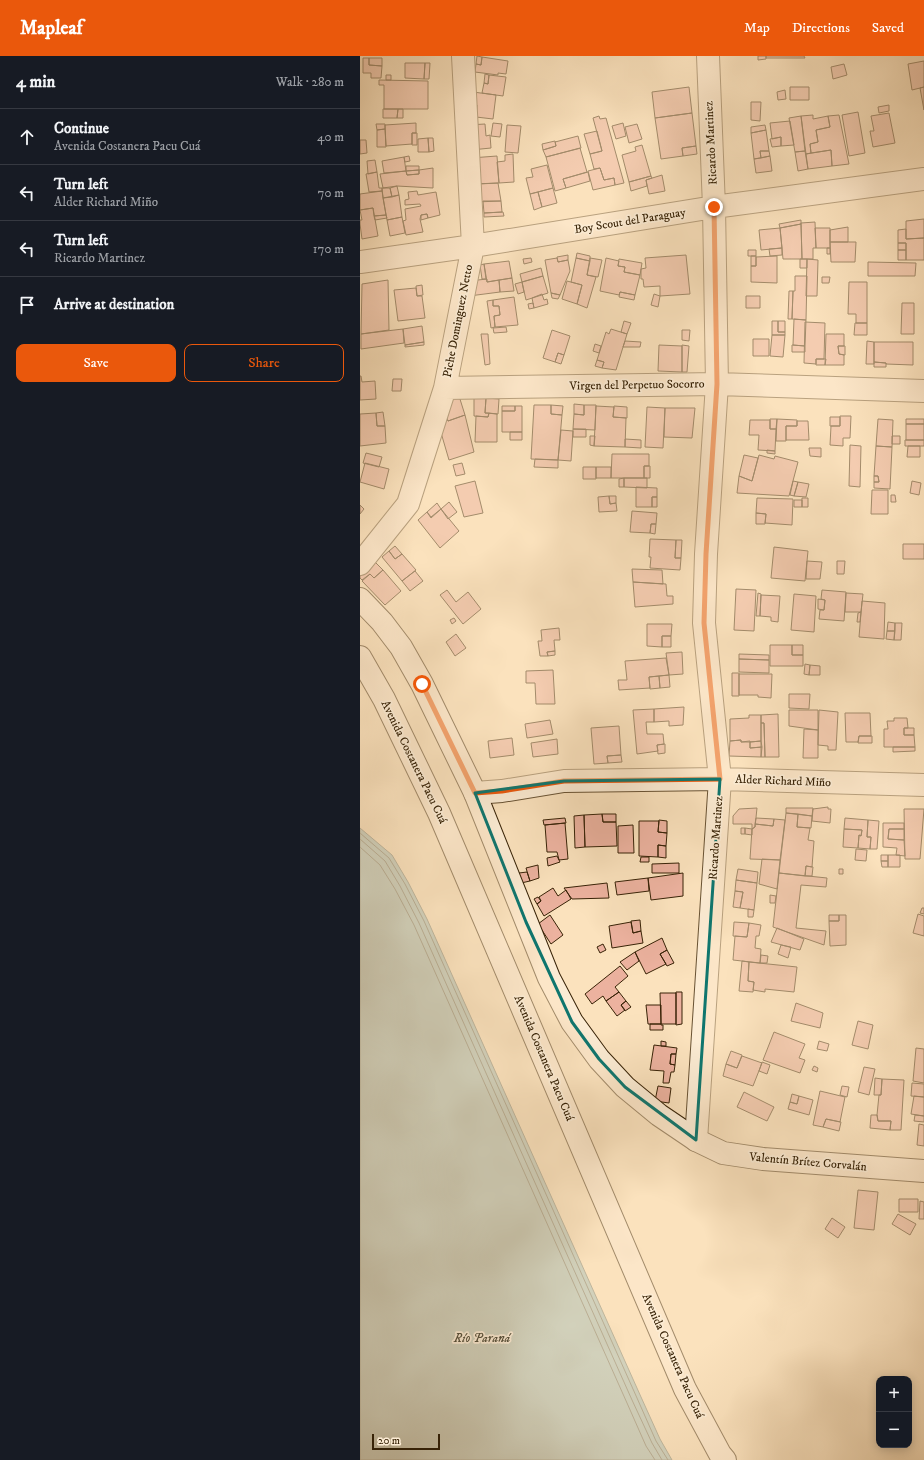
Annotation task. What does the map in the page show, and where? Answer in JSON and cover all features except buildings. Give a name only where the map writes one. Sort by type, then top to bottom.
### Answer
[{"type":"street","name":"Piche Dominguez Netto","points":[[360,564],[408,504],[445,388],[473,246],[463,56]]},
{"type":"street","name":"Ricardo Martinez","points":[[696,1140],[720,779],[704,623],[706,554],[717,384],[714,207],[708,56]]},
{"type":"street","name":"Boy Scout del Paraguay","points":[[360,262],[473,246],[714,207],[924,179]]},
{"type":"street","name":"Virgen del Perpetuo Socorro","points":[[445,388],[717,384],[924,390]]},
{"type":"street","points":[[360,599],[382,622],[401,647],[422,684],[475,793],[549,978],[572,1022],[599,1059],[625,1087],[659,1115],[696,1140]]},
{"type":"street","name":"Avenida Costanera Pacu Cuá","points":[[360,657],[384,699],[439,813],[685,1389],[720,1454],[725,1460]]},
{"type":"street","name":"Alder Richard Miño","points":[[475,793],[502,791],[564,781],[720,779],[924,785]]},
{"type":"street","name":"Valentín Brítez Corvalán","points":[[696,1140],[723,1153],[763,1159],[924,1171]]},
{"type":"highlighted area","points":[[720,779],[696,1140],[625,1087],[599,1059],[572,1022],[526,922],[475,793],[564,781]]},
{"type":"water","name":"Río Paraná","points":[[360,828],[392,855],[427,919],[660,1439],[672,1460],[360,1460]]},
{"type":"route","points":[[422,684],[475,793],[502,791],[531,785],[564,781],[720,779],[704,623],[706,554],[717,384],[714,207]]}]
